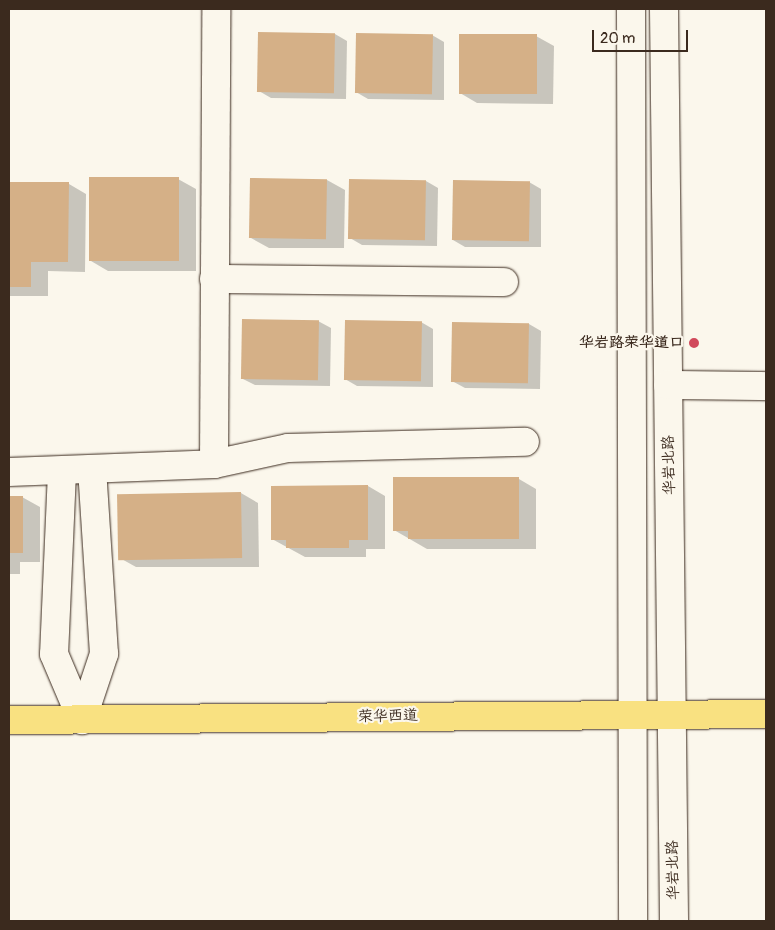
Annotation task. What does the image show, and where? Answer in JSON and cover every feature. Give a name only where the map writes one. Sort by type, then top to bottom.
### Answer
[{"type":"main road","name":"荣华西道","points":[[9,720],[766,714]]},
{"type":"street","points":[[214,464],[216,9]]},
{"type":"street","points":[[631,9],[632,921]]},
{"type":"street","name":"华岩北路","points":[[664,9],[674,921]]},
{"type":"street","points":[[214,279],[504,282]]},
{"type":"street","points":[[668,385],[766,386]]},
{"type":"street","points":[[9,472],[62,472],[214,464],[288,448],[525,442]]},
{"type":"street","points":[[82,720],[104,654],[92,470]]},
{"type":"street","points":[[62,472],[54,654],[82,720]]},
{"type":"building","points":[[258,32],[335,33],[334,93],[257,92]]},
{"type":"building","points":[[356,33],[433,34],[432,94],[355,93]]},
{"type":"building","points":[[459,34],[537,34],[537,94],[459,94]]},
{"type":"building","points":[[89,177],[179,177],[179,261],[89,261]]},
{"type":"building","points":[[250,178],[327,179],[326,239],[249,238]]},
{"type":"building","points":[[349,179],[426,180],[425,240],[348,239]]},
{"type":"building","points":[[453,180],[530,181],[529,241],[452,240]]},
{"type":"building","points":[[9,182],[69,182],[68,262],[31,262],[31,287],[9,287]]},
{"type":"building","points":[[242,319],[319,320],[318,380],[241,379]]},
{"type":"building","points":[[345,320],[422,321],[421,381],[344,380]]},
{"type":"building","points":[[452,322],[529,323],[528,383],[451,382]]},
{"type":"building","points":[[393,477],[519,477],[519,539],[408,539],[408,531],[393,531]]},
{"type":"building","points":[[368,485],[368,540],[349,540],[349,548],[286,548],[286,540],[271,540],[271,486]]},
{"type":"building","points":[[241,492],[242,558],[118,560],[117,494]]},
{"type":"building","points":[[9,496],[23,496],[23,553],[9,553]]},
{"type":"place","name":"华岩路荣华道口","points":[[694,343]]}]
